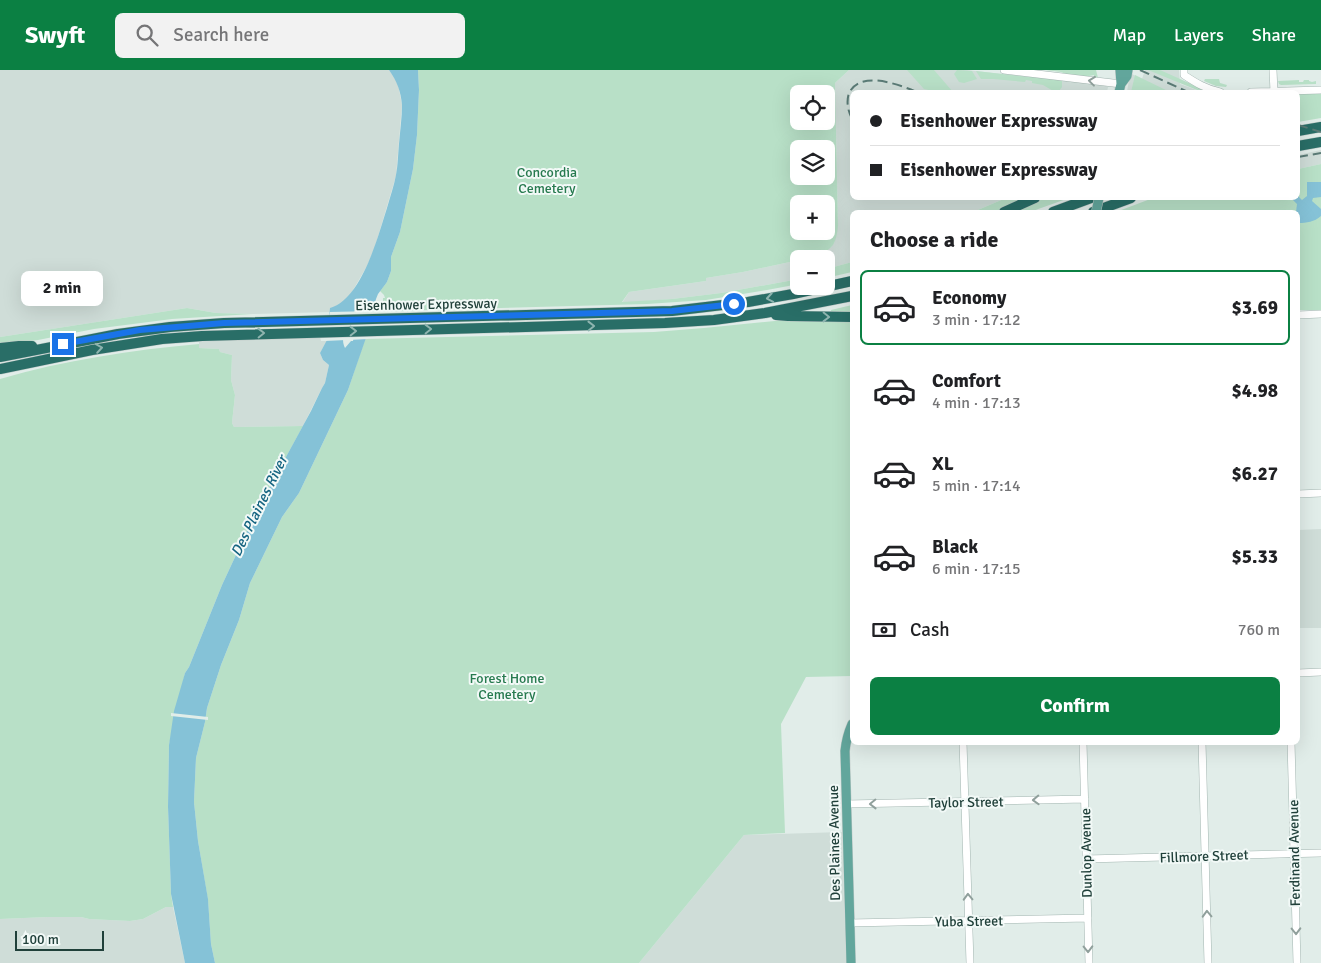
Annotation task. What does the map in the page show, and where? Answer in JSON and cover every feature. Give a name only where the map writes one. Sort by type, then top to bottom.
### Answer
[{"type":"highway","points":[[1300,131],[1321,127]]},
{"type":"highway","points":[[1300,146],[1321,142]]},
{"type":"highway","points":[[1008,210],[1031,200]]},
{"type":"highway","points":[[1058,210],[1086,200]]},
{"type":"highway","points":[[1099,210],[1127,200]]},
{"type":"highway","name":"Eisenhower Expressway","points":[[0,357],[118,334],[170,327],[224,323],[672,311],[748,302],[850,282]]},
{"type":"highway","name":"Eisenhower Expressway","points":[[0,369],[92,350],[162,339],[220,335],[665,323],[714,320],[765,313],[850,296]]},
{"type":"highway","points":[[765,313],[788,316],[850,317]]},
{"type":"highway","points":[[0,348],[19,346],[48,347]]},
{"type":"main road","points":[[1120,70],[1120,88]]},
{"type":"main road","points":[[1120,88],[1127,76],[1128,70]]},
{"type":"main road","name":"Des Plaines Avenue","points":[[850,729],[846,742],[851,963]]},
{"type":"street","points":[[1004,70],[1064,77],[1120,88]]},
{"type":"street","points":[[1273,70],[1274,90]]},
{"type":"street","points":[[1184,72],[1207,89],[1211,90]]},
{"type":"street","points":[[1300,91],[1321,90]]},
{"type":"street","points":[[1300,314],[1321,314]]},
{"type":"street","points":[[1300,494],[1321,493]]},
{"type":"street","points":[[1300,673],[1321,672]]},
{"type":"street","points":[[963,745],[970,963]]},
{"type":"street","name":"Dunlop Avenue","points":[[1083,745],[1089,963]]},
{"type":"street","points":[[1202,745],[1208,963]]},
{"type":"street","name":"Ferdinand Avenue","points":[[1291,745],[1297,963]]},
{"type":"street","name":"Taylor Street","points":[[847,804],[1084,798]]},
{"type":"street","name":"Fillmore Street","points":[[1086,859],[1321,852]]},
{"type":"street","name":"Yuba Street","points":[[850,923],[1088,918]]},
{"type":"shaded area","points":[[0,70],[389,70],[396,80],[402,105],[396,176],[374,250],[349,297],[331,308],[331,312],[216,313],[187,308],[0,337]]},
{"type":"shaded area","points":[[849,70],[966,70],[1029,77],[1031,75],[1100,84],[1108,87],[1107,90],[850,90],[850,200],[1001,200],[978,210],[850,210],[850,263],[835,267],[835,250],[821,250],[828,240],[835,240],[835,230],[838,226],[835,83]]},
{"type":"shaded area","points":[[1145,70],[1179,70],[1180,84],[1196,90],[1127,90],[1130,73],[1142,79]]},
{"type":"shaded area","points":[[1321,150],[1321,164],[1300,169],[1300,155]]},
{"type":"shaded area","points":[[790,262],[790,281],[721,293],[622,303],[629,292],[706,281],[706,278]]},
{"type":"shaded area","points":[[320,337],[321,341],[327,341],[320,353],[323,360],[329,365],[325,383],[303,426],[234,427],[232,423],[235,395],[231,380],[232,355],[220,352],[219,349],[199,348],[199,342],[256,338]]},
{"type":"shaded area","points":[[1321,529],[1321,628],[1300,628],[1300,530]]},
{"type":"shaded area","points":[[842,832],[846,963],[639,963],[744,835]]},
{"type":"shaded area","points":[[166,907],[173,907],[185,963],[0,963],[0,919],[81,917],[130,921],[143,919]]},
{"type":"green space","name":"Concordia Cemetery","points":[[418,70],[849,70],[835,83],[838,226],[835,242],[830,249],[790,250],[790,262],[706,278],[706,281],[629,292],[622,302],[672,299],[721,293],[790,281],[790,286],[706,300],[647,304],[383,311],[383,298],[385,298],[380,291],[387,282],[391,271],[391,257],[400,232],[413,169],[417,135]]},
{"type":"green space","points":[[907,70],[934,70],[951,90],[928,90],[924,89]]},
{"type":"green space","points":[[957,70],[972,71],[977,79],[964,83],[959,82],[954,74]]},
{"type":"green space","points":[[1045,70],[1096,70],[1098,78],[1094,78],[1094,75],[1089,77],[1070,76],[1061,72]]},
{"type":"green space","points":[[1148,70],[1160,70],[1205,90],[1197,90]]},
{"type":"green space","points":[[976,71],[1029,77],[1031,75],[1060,80],[1062,81],[1062,87],[1060,90],[1052,90],[1043,85],[1026,80],[1025,82],[981,79]]},
{"type":"green space","points":[[1135,75],[1166,90],[1131,90]]},
{"type":"green space","points":[[1205,79],[1219,79],[1220,83],[1227,85],[1226,87],[1216,86],[1204,81]]},
{"type":"green space","points":[[1299,80],[1299,82],[1304,80],[1316,81],[1316,84],[1281,85],[1278,81]]},
{"type":"green space","points":[[1321,93],[1321,118],[1300,122],[1300,94]]},
{"type":"green space","points":[[1321,164],[1321,310],[1300,310],[1300,210],[1121,210],[1148,200],[1300,200],[1300,169]]},
{"type":"green space","points":[[1001,200],[1024,200],[1001,210],[978,210]]},
{"type":"green space","points":[[1041,200],[1063,200],[1036,210],[1018,210]]},
{"type":"green space","points":[[850,263],[850,272],[835,276],[835,267]]},
{"type":"green space","points":[[850,305],[850,314],[831,314],[831,310]]},
{"type":"green space","points":[[187,308],[216,313],[252,314],[172,319],[94,329],[0,345],[0,337]]},
{"type":"green space","name":"Forest Home Cemetery","points":[[785,320],[850,320],[850,676],[806,677],[781,724],[785,833],[744,835],[639,963],[215,963],[211,944],[208,900],[198,841],[194,802],[196,758],[207,708],[221,665],[239,620],[250,583],[282,517],[299,493],[348,390],[365,339],[654,332]]},
{"type":"green space","points":[[199,344],[199,348],[219,349],[220,352],[232,355],[231,380],[235,395],[232,423],[234,427],[303,426],[256,512],[222,585],[185,673],[169,745],[168,807],[173,907],[166,907],[143,919],[130,921],[81,917],[0,919],[0,379],[49,366],[99,357]]},
{"type":"water","points":[[389,70],[418,70],[417,135],[413,169],[400,232],[391,257],[391,271],[387,282],[376,299],[368,332],[348,390],[299,493],[282,517],[250,583],[239,620],[221,665],[207,708],[196,758],[194,802],[198,841],[208,899],[211,944],[215,963],[185,963],[171,894],[168,807],[169,745],[174,711],[185,673],[222,585],[256,512],[325,383],[329,365],[323,360],[320,353],[327,340],[330,308],[341,302],[351,293],[360,280],[379,234],[396,175],[402,105],[396,82]],"holes":[[[355,309],[358,310],[353,341],[345,348],[343,343],[344,333]]]},
{"type":"water","points":[[1307,182],[1321,182],[1321,197],[1313,198],[1312,201],[1321,209],[1321,216],[1310,222],[1300,223],[1300,210],[1296,210],[1297,204],[1293,200],[1300,200],[1300,198],[1302,200],[1307,196]]},
{"type":"pier","points":[[375,311],[368,339],[348,340],[351,339],[354,317],[346,340],[325,341],[330,312]]},
{"type":"pier","points":[[171,713],[208,717],[208,720],[171,716]]},
{"type":"railway","points":[[1140,70],[1184,90]]},
{"type":"railway","points":[[852,90],[862,82],[871,80],[890,83],[911,90]]},
{"type":"railway","points":[[850,92],[848,106],[850,115]]},
{"type":"railway","points":[[1300,126],[1321,132]]},
{"type":"railway","points":[[1300,157],[1321,153]]},
{"type":"route","points":[[63,344],[140,330],[224,323],[672,311],[734,304]]},
{"type":"water label","name":"Des Plaines River","points":[[259,506]]}]
